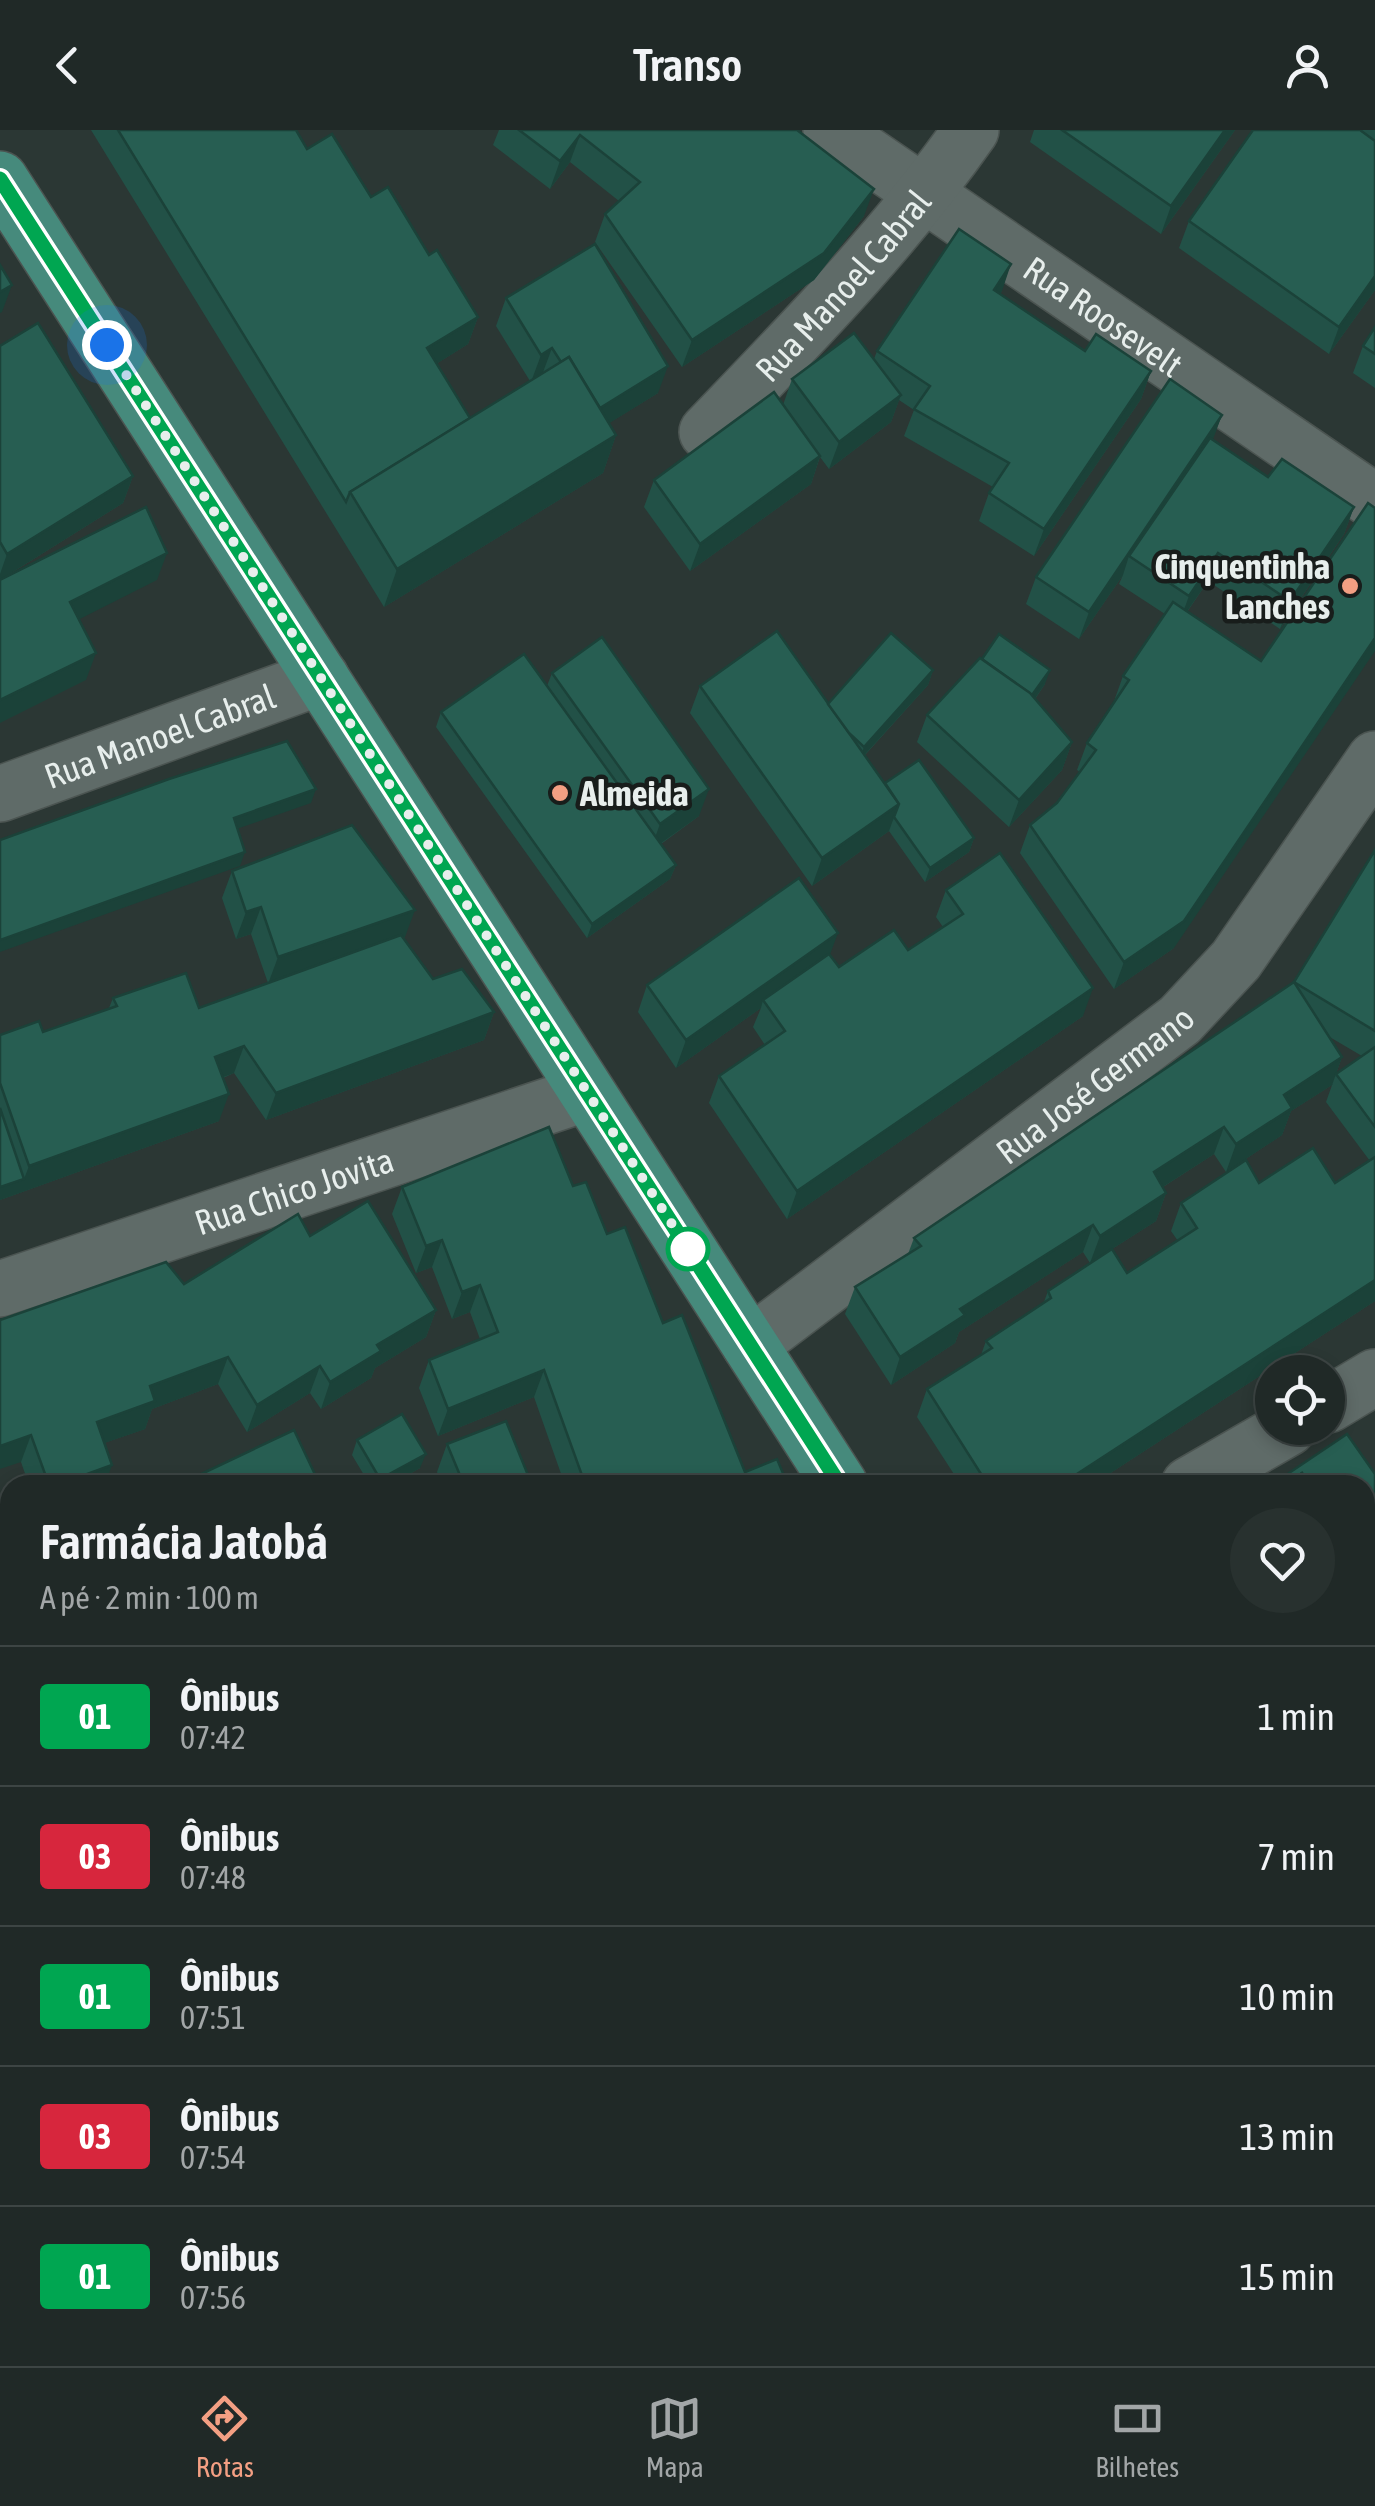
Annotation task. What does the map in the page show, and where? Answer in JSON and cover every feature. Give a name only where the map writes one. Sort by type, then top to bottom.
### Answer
[{"type":"main road","points":[[0,178],[834,1475]]},
{"type":"street","name":"Rua Roosevelt","points":[[830,130],[1375,502]]},
{"type":"street","name":"Rua Manoel Cabral","points":[[707,432],[832,302],[926,194],[970,130]]},
{"type":"street","name":"Rua Manoel Cabral","points":[[0,794],[321,677]]},
{"type":"street","name":"Rua José Germano","points":[[750,1346],[1180,1020],[1236,960],[1375,759]]},
{"type":"street","name":"Rua Chico Jovita","points":[[0,1289],[587,1093]]},
{"type":"street","points":[[1345,1395],[1375,1377]]},
{"type":"street","points":[[1206,1475],[1258,1445]]},
{"type":"building","points":[[118,130],[296,130],[307,149],[332,134],[371,197],[388,187],[429,255],[437,250],[478,317],[427,348],[470,418],[350,492],[346,502]]},
{"type":"building","points":[[519,130],[797,130],[874,189],[824,253],[692,340],[605,214],[640,182],[580,135],[560,161]]},
{"type":"building","points":[[1062,130],[1225,130],[1171,206]]},
{"type":"building","points":[[1253,130],[1360,130],[1375,141],[1375,276],[1339,327],[1189,221]]},
{"type":"building","points":[[959,229],[1011,264],[994,290],[1085,351],[1096,334],[1151,371],[1044,529],[989,493],[1009,463],[914,409],[930,386],[877,351]]},
{"type":"building","points":[[595,244],[668,366],[600,408],[569,357],[561,362],[552,348],[541,355],[506,298]]},
{"type":"building","points":[[0,265],[12,285],[0,292]]},
{"type":"building","points":[[38,323],[133,476],[7,554],[0,542],[0,346]]},
{"type":"building","points":[[1375,327],[1375,354],[1363,346]]},
{"type":"building","points":[[854,333],[901,395],[839,442],[792,379]]},
{"type":"building","points":[[569,357],[616,435],[397,569],[350,492]]},
{"type":"building","points":[[1170,379],[1222,415],[1089,612],[1036,577]]},
{"type":"building","points":[[774,392],[820,456],[700,544],[654,480]]},
{"type":"building","points":[[1210,438],[1268,477],[1282,459],[1354,507],[1290,601],[1218,553],[1189,596],[1129,556]]},
{"type":"building","points":[[1368,503],[1375,508],[1375,638],[1184,921],[1124,962],[1030,825],[1057,803],[1096,750],[1087,743],[1129,680],[1123,676],[1173,602],[1261,661]]},
{"type":"building","points":[[146,507],[167,553],[70,602],[96,653],[0,700],[0,580]]},
{"type":"building","points":[[777,631],[899,804],[822,858],[700,686]]},
{"type":"building","points":[[891,633],[933,670],[864,747],[828,704]]},
{"type":"building","points":[[999,634],[1050,670],[1032,695],[982,659]]},
{"type":"building","points":[[602,637],[709,789],[660,824],[552,673]]},
{"type":"building","points":[[524,654],[676,865],[592,924],[441,712]]},
{"type":"building","points":[[980,658],[1030,693],[1072,742],[1019,800],[927,715]]},
{"type":"building","points":[[287,741],[316,789],[234,818],[245,852],[0,940],[0,840]]},
{"type":"building","points":[[919,760],[974,838],[930,868],[894,817],[899,804],[885,783]]},
{"type":"building","points":[[352,825],[415,910],[278,957],[261,907],[246,912],[232,871]]},
{"type":"building","points":[[1375,850],[1375,1031],[1294,982]]},
{"type":"building","points":[[1000,853],[1093,988],[797,1191],[719,1076],[785,1031],[763,1000],[829,954],[839,967],[894,930],[908,950],[963,914],[946,890]]},
{"type":"building","points":[[799,878],[838,933],[686,1040],[647,985]]},
{"type":"building","points":[[401,935],[433,979],[462,969],[494,1012],[276,1093],[244,1046],[215,1057],[229,1094],[29,1166],[0,1083],[0,1035],[39,1021],[43,1032],[117,1006],[113,998],[186,973],[199,1008]]},
{"type":"building","points":[[1294,982],[1342,1057],[1284,1095],[1292,1108],[1236,1144],[1224,1127],[1154,1172],[1166,1193],[1100,1236],[1093,1225],[960,1309],[965,1315],[900,1357],[855,1287],[921,1246],[914,1238]]},
{"type":"building","points":[[1375,1047],[1375,1127],[1336,1074]]},
{"type":"building","points":[[0,1108],[24,1179],[0,1187]]},
{"type":"building","points":[[549,1127],[573,1186],[586,1182],[607,1234],[625,1227],[663,1323],[682,1315],[745,1472],[777,1459],[784,1475],[582,1475],[544,1370],[448,1409],[429,1360],[498,1332],[480,1285],[462,1292],[442,1240],[426,1246],[402,1187]]},
{"type":"building","points":[[1313,1148],[1335,1183],[1375,1157],[1375,1280],[1075,1475],[982,1475],[927,1389],[992,1348],[986,1341],[1051,1298],[1048,1291],[1112,1249],[1127,1273],[1197,1228],[1181,1203],[1246,1160],[1259,1183]]},
{"type":"building","points":[[368,1201],[436,1310],[377,1345],[381,1351],[330,1382],[320,1366],[257,1405],[228,1357],[150,1386],[155,1401],[97,1422],[112,1465],[84,1475],[45,1475],[31,1435],[0,1446],[0,1320],[166,1262],[184,1284],[298,1214],[310,1236]]},
{"type":"building","points":[[402,1414],[426,1454],[387,1475],[378,1475],[357,1440]]},
{"type":"building","points":[[506,1421],[528,1475],[460,1475],[447,1444]]},
{"type":"building","points":[[294,1430],[315,1475],[199,1475]]},
{"type":"building","points":[[1347,1434],[1375,1474],[1302,1473],[1290,1475],[1331,1445],[1345,1445]]},
{"type":"bus line","name":"01","points":[[0,179],[834,1475]]},
{"type":"place","name":"Cinquentinha Lanches","points":[[1350,586]]},
{"type":"place","name":"Almeida","points":[[560,793]]},
{"type":"route","points":[[107,345],[688,1249]]}]
